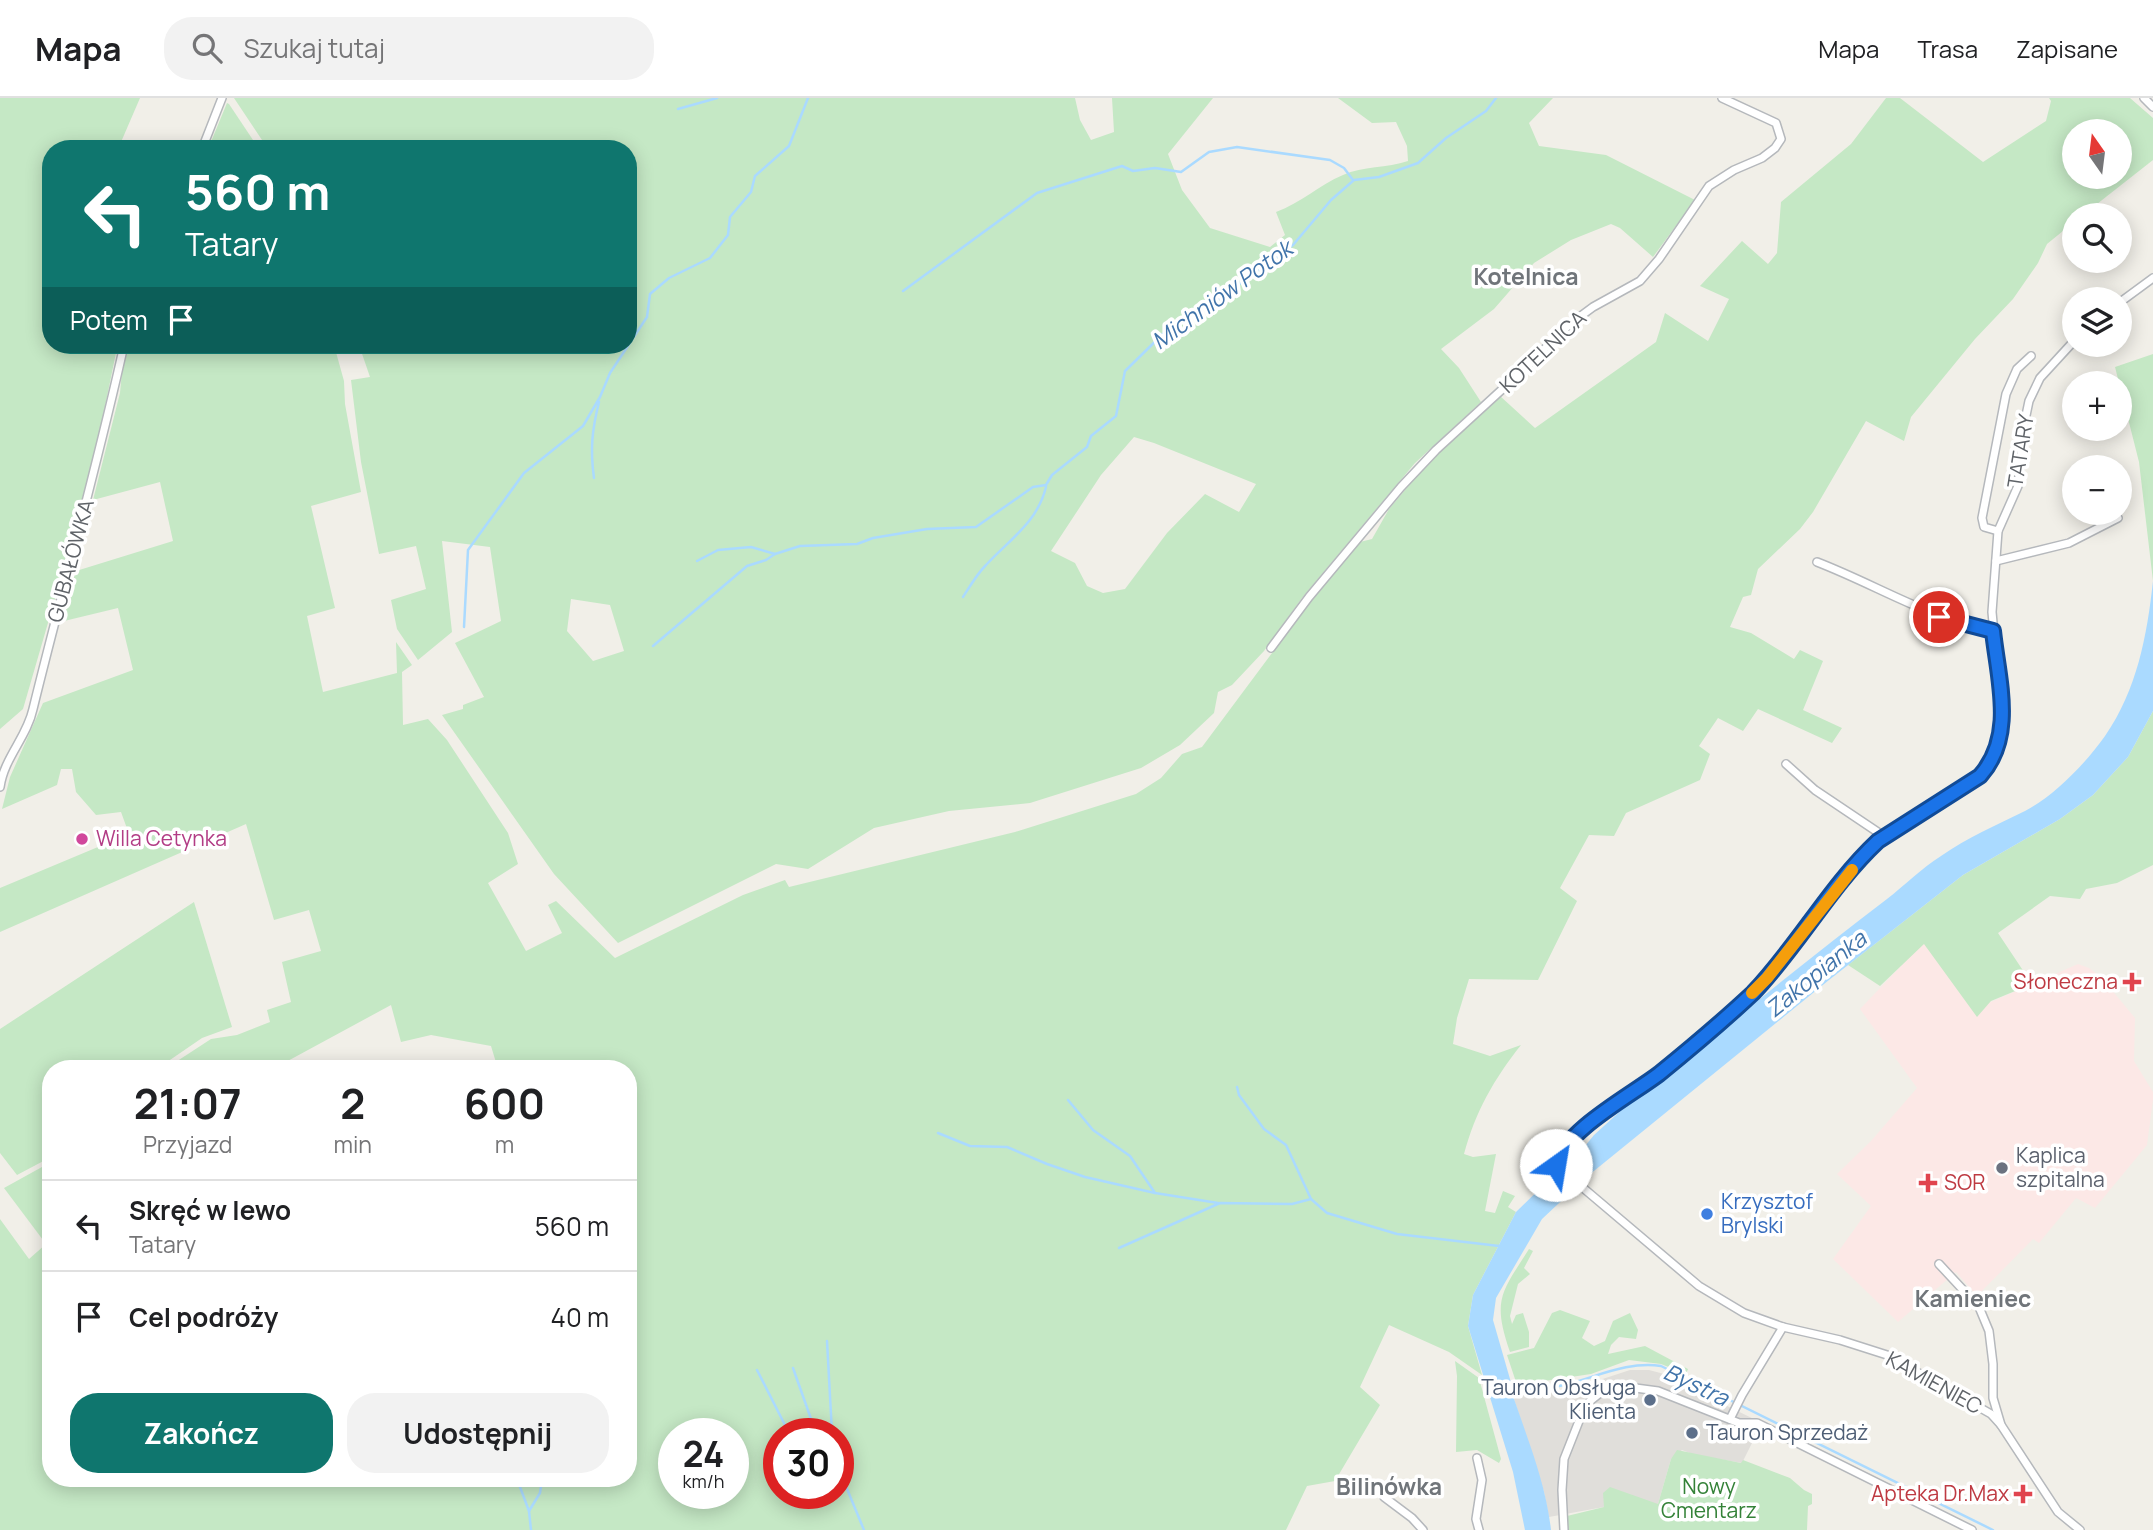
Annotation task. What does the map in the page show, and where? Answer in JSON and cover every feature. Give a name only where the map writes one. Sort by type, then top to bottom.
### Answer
[{"type":"street","points":[[206,140],[222,98]]},
{"type":"street","name":"KOTELNICA","points":[[1271,649],[1309,597],[1401,487],[1436,450],[1570,324],[1593,307],[1640,281],[1659,259],[1709,186],[1776,148],[1781,139],[1776,123],[1722,98]]},
{"type":"street","points":[[2144,98],[2153,107]]},
{"type":"street","points":[[2132,293],[2153,278]]},
{"type":"street","name":"GUBAŁÓWKA","points":[[0,787],[1,773],[33,713],[102,444],[122,354]]},
{"type":"street","name":"TATARY","points":[[1588,1192],[1556,1165],[1557,1158],[1566,1144],[1579,1131],[1656,1076],[1699,1041],[1767,978],[1870,849],[1980,776],[1994,758],[2002,731],[1993,631],[1998,531],[2018,486],[2029,401],[2040,378],[2062,354]]},
{"type":"street","name":"TATARY","points":[[1998,531],[1984,527],[1984,505],[2006,394],[2017,369],[2032,356]]},
{"type":"street","points":[[1996,561],[2069,543],[2104,525]]},
{"type":"street","points":[[1817,562],[1918,609],[1961,624],[1993,631]]},
{"type":"street","points":[[1786,764],[1815,790],[1885,837]]},
{"type":"street","name":"KAMIENIEC","points":[[1588,1192],[1699,1286],[1744,1313],[1783,1327],[1840,1340],[1887,1355],[1991,1414],[2058,1512],[2080,1530]]},
{"type":"street","name":"KAMIENIEC","points":[[1939,1264],[1979,1307],[1989,1331],[1993,1398],[2000,1425]]},
{"type":"street","points":[[1730,1419],[1783,1327]]},
{"type":"street","points":[[1564,1530],[1564,1459],[1583,1411],[1600,1393],[1613,1388],[1628,1387],[1658,1391],[1739,1423],[1757,1423],[1972,1530]]},
{"type":"street","points":[[1477,1458],[1482,1480],[1476,1519],[1479,1530]]},
{"type":"street","points":[[1384,1497],[1423,1530]]},
{"type":"shaded area","points":[[1923,943],[1991,1002],[2078,964],[2089,968],[2101,977],[2135,1018],[2134,1061],[2153,1092],[2153,1100],[2147,1145],[2095,1208],[2076,1198],[2039,1243],[2033,1239],[1977,1296],[1956,1272],[1898,1322],[1833,1259],[1871,1206],[1837,1174],[1871,1141],[1917,1088],[1860,1009]]},
{"type":"shaded area","points":[[1630,1370],[1649,1370],[1668,1375],[1762,1423],[1742,1463],[1695,1455],[1682,1450],[1671,1459],[1658,1504],[1604,1507],[1549,1517],[1544,1492],[1513,1396],[1569,1390]]},
{"type":"green space","points":[[0,98],[140,98],[122,140],[42,140],[42,354],[116,354],[96,450],[23,709],[0,729]]},
{"type":"green space","points":[[234,98],[1075,98],[1080,120],[1091,140],[1114,132],[1112,98],[1213,98],[1168,154],[1182,190],[1210,228],[1270,247],[1285,235],[1276,212],[1343,175],[1408,161],[1407,146],[1396,122],[1372,123],[1338,98],[1553,98],[1529,123],[1539,146],[1606,155],[1695,200],[1653,257],[1620,228],[1611,224],[1571,240],[1534,263],[1494,309],[1441,349],[1459,368],[1481,402],[1415,463],[1302,598],[1264,651],[1232,685],[1218,692],[1214,713],[1180,745],[1141,768],[1030,803],[949,811],[874,828],[808,869],[776,864],[618,943],[554,874],[442,715],[463,709],[463,705],[484,697],[455,643],[501,621],[490,547],[442,541],[452,632],[418,660],[397,629],[391,600],[426,589],[416,546],[379,554],[361,462],[351,380],[370,377],[362,354],[637,354],[637,140],[262,140]],"holes":[[[1134,437],[1256,484],[1239,512],[1205,494],[1167,533],[1125,589],[1103,593],[1087,586],[1075,563],[1051,551],[1101,475]],[[571,599],[610,605],[624,651],[593,661],[567,631]]]},
{"type":"green space","points":[[1886,98],[1900,98],[1983,162],[2046,121],[2051,101],[2049,98],[2130,98],[2153,118],[2153,160],[2132,176],[2132,119],[2062,119],[2062,189],[2116,189],[2098,203],[2062,203],[2062,232],[2047,244],[2038,263],[2013,299],[1975,339],[1911,417],[1904,441],[1866,421],[1813,512],[1800,529],[1758,569],[1751,595],[1743,597],[1730,627],[1751,633],[1794,659],[1800,650],[1823,661],[1803,710],[1842,728],[1832,743],[1758,709],[1743,731],[1718,718],[1699,746],[1710,754],[1700,780],[1626,813],[1614,836],[1589,835],[1560,888],[1577,901],[1538,980],[1469,979],[1457,1018],[1453,1044],[1490,1056],[1521,1045],[1486,1096],[1464,1154],[1473,1157],[1496,1154],[1485,1211],[1495,1213],[1503,1191],[1515,1196],[1508,1207],[1516,1212],[1473,1295],[1468,1326],[1482,1375],[1449,1352],[1389,1325],[1360,1387],[1380,1405],[1335,1481],[1307,1486],[1286,1530],[0,1530],[0,1219],[29,1259],[42,1248],[42,1487],[637,1487],[637,1060],[495,1060],[491,1046],[431,1035],[401,1042],[391,1005],[290,1060],[179,1060],[211,1039],[237,1035],[270,1022],[267,1010],[291,1002],[282,962],[321,951],[309,910],[274,920],[246,824],[0,932],[0,888],[129,834],[121,812],[96,815],[76,792],[72,769],[61,769],[57,785],[2,809],[10,777],[43,703],[133,670],[118,608],[60,622],[76,571],[173,541],[160,482],[93,500],[120,393],[125,354],[336,354],[344,381],[345,404],[361,492],[311,506],[335,608],[307,616],[323,692],[397,673],[396,642],[412,665],[402,672],[403,725],[428,719],[447,740],[508,833],[518,864],[488,883],[526,951],[562,933],[548,905],[556,901],[615,958],[743,895],[785,880],[789,887],[1015,832],[1136,794],[1161,778],[1182,754],[1202,747],[1316,594],[1360,542],[1372,539],[1389,509],[1426,465],[1500,396],[1535,428],[1656,342],[1665,313],[1708,341],[1729,299],[1700,286],[1742,241],[1768,264],[1777,253],[1781,202],[1851,144]]},
{"type":"green space","points":[[227,103],[253,140],[212,140]]},
{"type":"green space","points":[[2153,354],[2153,581],[2139,462],[2132,434],[2132,371],[2116,371],[2115,367]]},
{"type":"green space","points":[[2153,711],[2153,865],[2117,883],[2086,889],[2080,899],[2050,896],[1998,933],[2032,984],[1991,1001],[1977,1017],[1924,944],[1880,986],[1848,965],[1963,875],[2060,819],[2093,795],[2128,757]]},
{"type":"green space","points":[[194,902],[232,1027],[202,1038],[170,1060],[42,1060],[42,1162],[17,1175],[0,1153],[0,1029]]},
{"type":"green space","points":[[42,1167],[42,1239],[4,1188]]},
{"type":"green space","points":[[1529,1249],[1533,1251],[1524,1268],[1530,1274],[1518,1284],[1510,1316],[1512,1324],[1516,1315],[1523,1313],[1529,1332],[1529,1347],[1510,1352],[1501,1320],[1502,1297]]},
{"type":"green space","points":[[1560,1310],[1590,1321],[1582,1338],[1594,1346],[1605,1341],[1613,1321],[1630,1313],[1638,1330],[1636,1339],[1619,1337],[1611,1345],[1608,1354],[1645,1346],[1688,1369],[1686,1374],[1661,1364],[1629,1360],[1591,1374],[1517,1385],[1507,1355],[1534,1348],[1552,1313]]},
{"type":"green space","points":[[1455,1361],[1479,1378],[1501,1459],[1499,1463],[1477,1450],[1456,1452]]},
{"type":"green space","name":"Nowy Cmentarz","points":[[1677,1450],[1741,1463],[1743,1460],[1790,1478],[1812,1494],[1812,1504],[1808,1506],[1807,1530],[1568,1530],[1567,1516],[1604,1507],[1603,1493],[1610,1487],[1658,1504],[1671,1459]]},
{"type":"water","name":"Zakopianka","points":[[2153,581],[2153,711],[2128,757],[2093,795],[2060,819],[1963,875],[1589,1175],[1542,1219],[1496,1298],[1493,1320],[1549,1513],[1551,1530],[1525,1530],[1513,1472],[1468,1326],[1473,1295],[1516,1212],[1626,1106],[1927,866],[1961,843],[2036,805],[2069,778],[2105,736],[2125,700],[2144,642]]},
{"type":"waterway","points":[[678,109],[717,98]]},
{"type":"waterway","points":[[637,332],[647,317],[650,294],[669,278],[710,258],[728,235],[730,217],[751,192],[755,176],[789,146],[808,98]]},
{"type":"waterway","name":"Michniów Potok","points":[[697,561],[718,550],[751,547],[775,554],[800,546],[857,544],[873,538],[927,529],[976,527],[1033,487],[1046,485],[1052,475],[1087,447],[1091,436],[1116,416],[1125,371],[1169,328],[1209,306],[1293,245],[1331,200],[1354,180],[1379,177],[1418,163],[1446,138],[1486,111],[1496,98]]},
{"type":"waterway","points":[[903,291],[1037,193],[1122,166],[1133,171],[1155,168],[1181,172],[1209,152],[1237,147],[1330,160],[1344,168],[1353,180]]},
{"type":"waterway","points":[[464,627],[468,550],[524,473],[583,426],[623,354]]},
{"type":"waterway","points":[[594,478],[592,440],[599,402]]},
{"type":"waterway","points":[[963,597],[983,569],[1029,521],[1042,500],[1046,487]]},
{"type":"waterway","points":[[653,646],[747,566],[775,554]]},
{"type":"waterway","points":[[1237,1087],[1239,1095],[1264,1129],[1286,1145],[1311,1199]]},
{"type":"waterway","points":[[1068,1100],[1093,1130],[1130,1156],[1155,1193]]},
{"type":"waterway","points":[[938,1133],[970,1146],[1007,1147],[1085,1177],[1155,1193],[1218,1203]]},
{"type":"waterway","points":[[1119,1248],[1220,1203],[1292,1204],[1311,1199],[1327,1213],[1397,1234],[1499,1246]]},
{"type":"waterway","points":[[827,1341],[831,1418]]},
{"type":"waterway","name":"Bystra","points":[[1509,1390],[1557,1386],[1636,1366],[1661,1366],[1993,1530]]},
{"type":"waterway","points":[[793,1368],[811,1418]]},
{"type":"waterway","points":[[757,1370],[781,1418]]},
{"type":"waterway","points":[[520,1487],[529,1511],[531,1530]]},
{"type":"waterway","points":[[529,1511],[541,1487]]},
{"type":"waterway","points":[[854,1506],[864,1530]]},
{"type":"slow traffic","points":[[1752,993],[1767,978],[1852,870]]},
{"type":"place","name":"Willa Cetynka","points":[[82,839]]},
{"type":"place","name":"Słoneczna","points":[[2132,982]]},
{"type":"place","name":"Kaplica szpitalna","points":[[2002,1168]]},
{"type":"place","name":"SOR","points":[[1928,1183]]},
{"type":"place","name":"Krzysztof Brylski","points":[[1707,1214]]},
{"type":"place","name":"Tauron Obsługa Klienta","points":[[1650,1400]]},
{"type":"place","name":"Tauron Sprzedaż","points":[[1692,1433]]},
{"type":"place","name":"Apteka Dr.Max","points":[[2023,1494]]},
{"type":"district","name":"Kotelnica","points":[[1526,277]]},
{"type":"district","name":"Kamieniec","points":[[1973,1299]]},
{"type":"district","name":"Bilinówka","points":[[1389,1487]]},
{"type":"route","points":[[1556,1165],[1557,1158],[1566,1144],[1579,1131],[1656,1076],[1753,993],[1878,841],[1980,776],[1994,758],[2002,731],[1993,631],[1939,617]]}]
